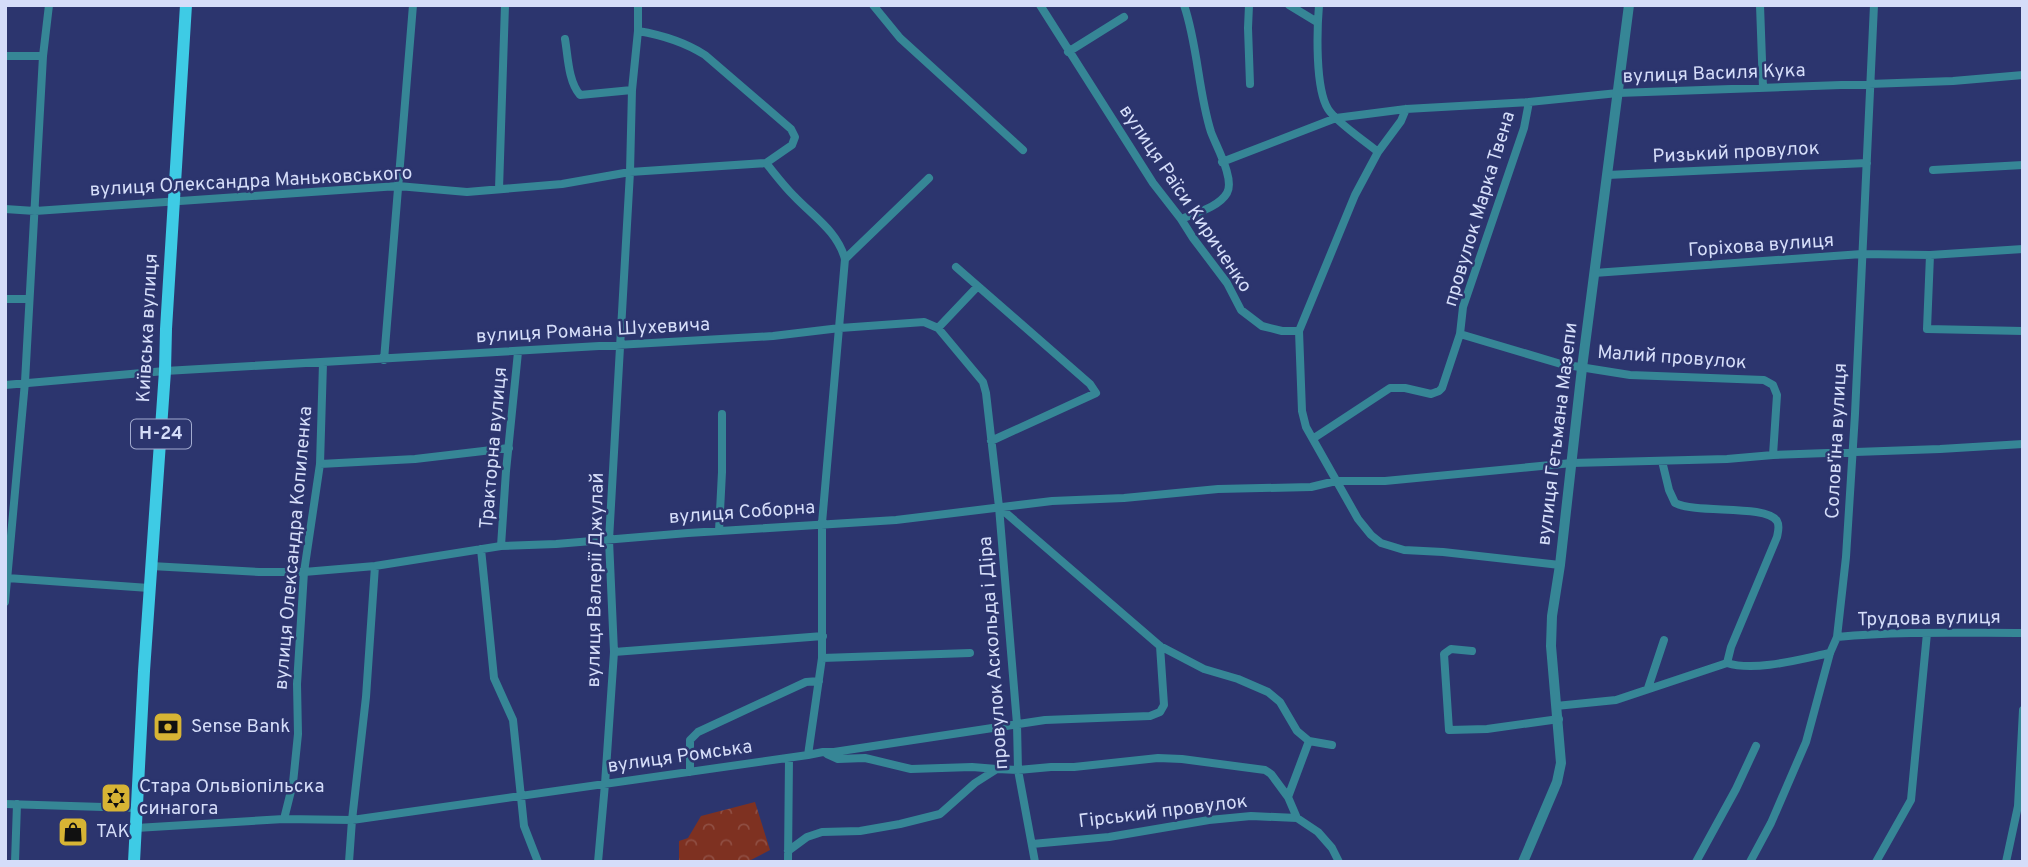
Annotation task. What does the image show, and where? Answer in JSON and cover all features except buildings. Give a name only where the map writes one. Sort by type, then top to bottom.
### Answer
[{"type":"main road","name":"Київська вулиця","points":[[134,862],[186,5]]},
{"type":"street","points":[[5,602],[25,382],[43,56],[49,5]]},
{"type":"street","points":[[384,359],[413,5]]},
{"type":"street","points":[[499,189],[505,5]]},
{"type":"street","name":"вулиця Валерії Джулай","points":[[598,862],[614,652],[609,540],[638,5]]},
{"type":"street","points":[[873,5],[900,38],[1023,150]]},
{"type":"street","name":"вулиця Раїси Кириченко","points":[[1040,5],[1153,183],[1227,283],[1241,310],[1262,326],[1282,331],[1299,331]]},
{"type":"street","points":[[1181,219],[1214,205],[1227,193],[1230,179],[1210,130],[1184,5]]},
{"type":"street","points":[[1249,5],[1250,84]]},
{"type":"street","points":[[1289,5],[1317,22]]},
{"type":"street","points":[[1319,5],[1317,22],[1321,87],[1327,108],[1378,152]]},
{"type":"street","name":"вулиця Гетьмана Мазепи","points":[[1522,862],[1557,782],[1561,763],[1551,646],[1552,616],[1629,5]]},
{"type":"street","points":[[1760,5],[1763,88]]},
{"type":"street","name":"Солов'їна вулиця","points":[[1750,862],[1771,823],[1806,742],[1830,653],[1837,637],[1846,558],[1853,451],[1874,5]]},
{"type":"street","points":[[1068,52],[1124,17]]},
{"type":"street","points":[[638,31],[662,35],[689,45],[705,55],[791,130],[795,137],[792,145],[766,163],[793,196],[832,231],[845,259],[822,523],[822,658],[808,755]]},
{"type":"street","points":[[565,39],[572,77],[580,95],[632,90]]},
{"type":"street","points":[[5,55],[43,56]]},
{"type":"street","name":"вулиця Василя Кука","points":[[1222,162],[1336,118],[1406,109],[1529,102],[1618,93],[1953,81],[2023,75]]},
{"type":"street","name":"провулок Марка Твена","points":[[1314,438],[1391,388],[1431,394],[1441,388],[1460,334],[1463,307],[1524,128],[1529,102]]},
{"type":"street","points":[[1406,109],[1401,121],[1378,152],[1355,195],[1299,331],[1302,411],[1306,427],[1358,519],[1381,543],[1404,550],[1560,565]]},
{"type":"street","name":"вулиця Олександра Маньковського","points":[[5,209],[35,211],[398,186],[467,192],[562,184],[630,172],[766,163]]},
{"type":"street","name":"Ризький провулок","points":[[1606,175],[1867,163]]},
{"type":"street","points":[[1933,170],[2023,165]]},
{"type":"street","points":[[845,259],[929,177]]},
{"type":"street","name":"Горіхова вулиця","points":[[1594,272],[1862,254],[1930,255],[2023,249]]},
{"type":"street","points":[[1930,255],[1927,329],[2023,331]]},
{"type":"street","points":[[956,267],[1090,384],[1096,393],[991,441],[983,382],[938,328],[977,287]]},
{"type":"street","points":[[5,299],[29,299]]},
{"type":"street","name":"вулиця Романа Шухевича","points":[[5,385],[165,371],[773,336],[924,322],[938,328]]},
{"type":"street","name":"Малий провулок","points":[[1460,334],[1582,368],[1630,375],[1764,380],[1773,386],[1777,394],[1773,455]]},
{"type":"street","name":"Тракторна вулиця","points":[[501,546],[518,352]]},
{"type":"street","name":"вулиця Олександра Копиленка","points":[[284,819],[293,783],[298,734],[297,684],[304,572],[320,464],[323,363]]},
{"type":"street","points":[[719,531],[722,414]]},
{"type":"street","name":"провулок Аскольда і Діра","points":[[991,441],[1017,724],[1018,770],[1035,862]]},
{"type":"street","name":"вулиця Соборна","points":[[151,566],[304,572],[375,566],[501,546],[896,520],[1052,501],[1124,498],[1218,489],[1311,487],[1336,481],[1385,481],[1573,463],[1727,459],[2023,444]]},
{"type":"street","points":[[320,464],[415,459],[509,448]]},
{"type":"street","points":[[1662,461],[1675,503],[1688,508],[1750,511],[1771,516],[1777,521],[1777,537],[1731,647],[1727,663]]},
{"type":"street","points":[[999,507],[1160,646],[1205,670],[1268,692],[1280,702],[1297,731],[1309,741],[1332,745]]},
{"type":"street","name":"Тракторна вулиця","points":[[481,549],[494,678],[513,720],[524,826],[538,862]]},
{"type":"street","points":[[349,862],[366,697],[375,566]]},
{"type":"street","points":[[7,578],[149,588]]},
{"type":"street","points":[[1876,862],[1911,800],[1927,633]]},
{"type":"street","name":"Трудова вулиця","points":[[1837,637],[1866,634],[2023,633]]},
{"type":"street","points":[[614,652],[823,636]]},
{"type":"street","points":[[1648,688],[1664,640]]},
{"type":"street","name":"вулиця Ромська","points":[[136,828],[284,819],[352,820],[1045,720],[1150,716],[1160,712],[1164,705],[1160,646]]},
{"type":"street","points":[[1472,650],[1451,649],[1444,654],[1449,730],[1486,729],[1559,719]]},
{"type":"street","points":[[822,658],[970,653]]},
{"type":"street","points":[[1556,706],[1616,700],[1727,663],[1740,667],[1830,653]]},
{"type":"street","points":[[690,772],[690,740],[698,732],[806,682],[819,681]]},
{"type":"street","points":[[2006,862],[2020,806],[2023,710]]},
{"type":"street","points":[[1288,797],[1309,741]]},
{"type":"street","points":[[1696,862],[1737,789],[1755,746]]},
{"type":"street","points":[[823,752],[838,759],[865,758],[911,769],[972,767],[1018,770],[1105,765],[1158,758],[1265,769],[1288,797],[1297,818],[1318,832],[1332,848],[1339,862]]},
{"type":"street","points":[[788,862],[789,758]]},
{"type":"street","points":[[788,851],[807,837],[822,832],[860,831],[940,814],[975,783],[997,769]]},
{"type":"street","points":[[5,804],[136,808]]},
{"type":"street","points":[[15,862],[17,804]]},
{"type":"street","name":"Гірський провулок","points":[[1032,844],[1109,837],[1209,820],[1251,816],[1297,818]]},
{"type":"green space","points":[[755,802],[770,850],[747,862],[679,862],[679,841],[688,838],[701,816]]},
{"type":"place","name":"Sense Bank","points":[[168,727]]},
{"type":"place","name":"Стара Ольвіопільска синагога","points":[[116,798]]},
{"type":"place","name":"ТАК","points":[[73,832]]}]
